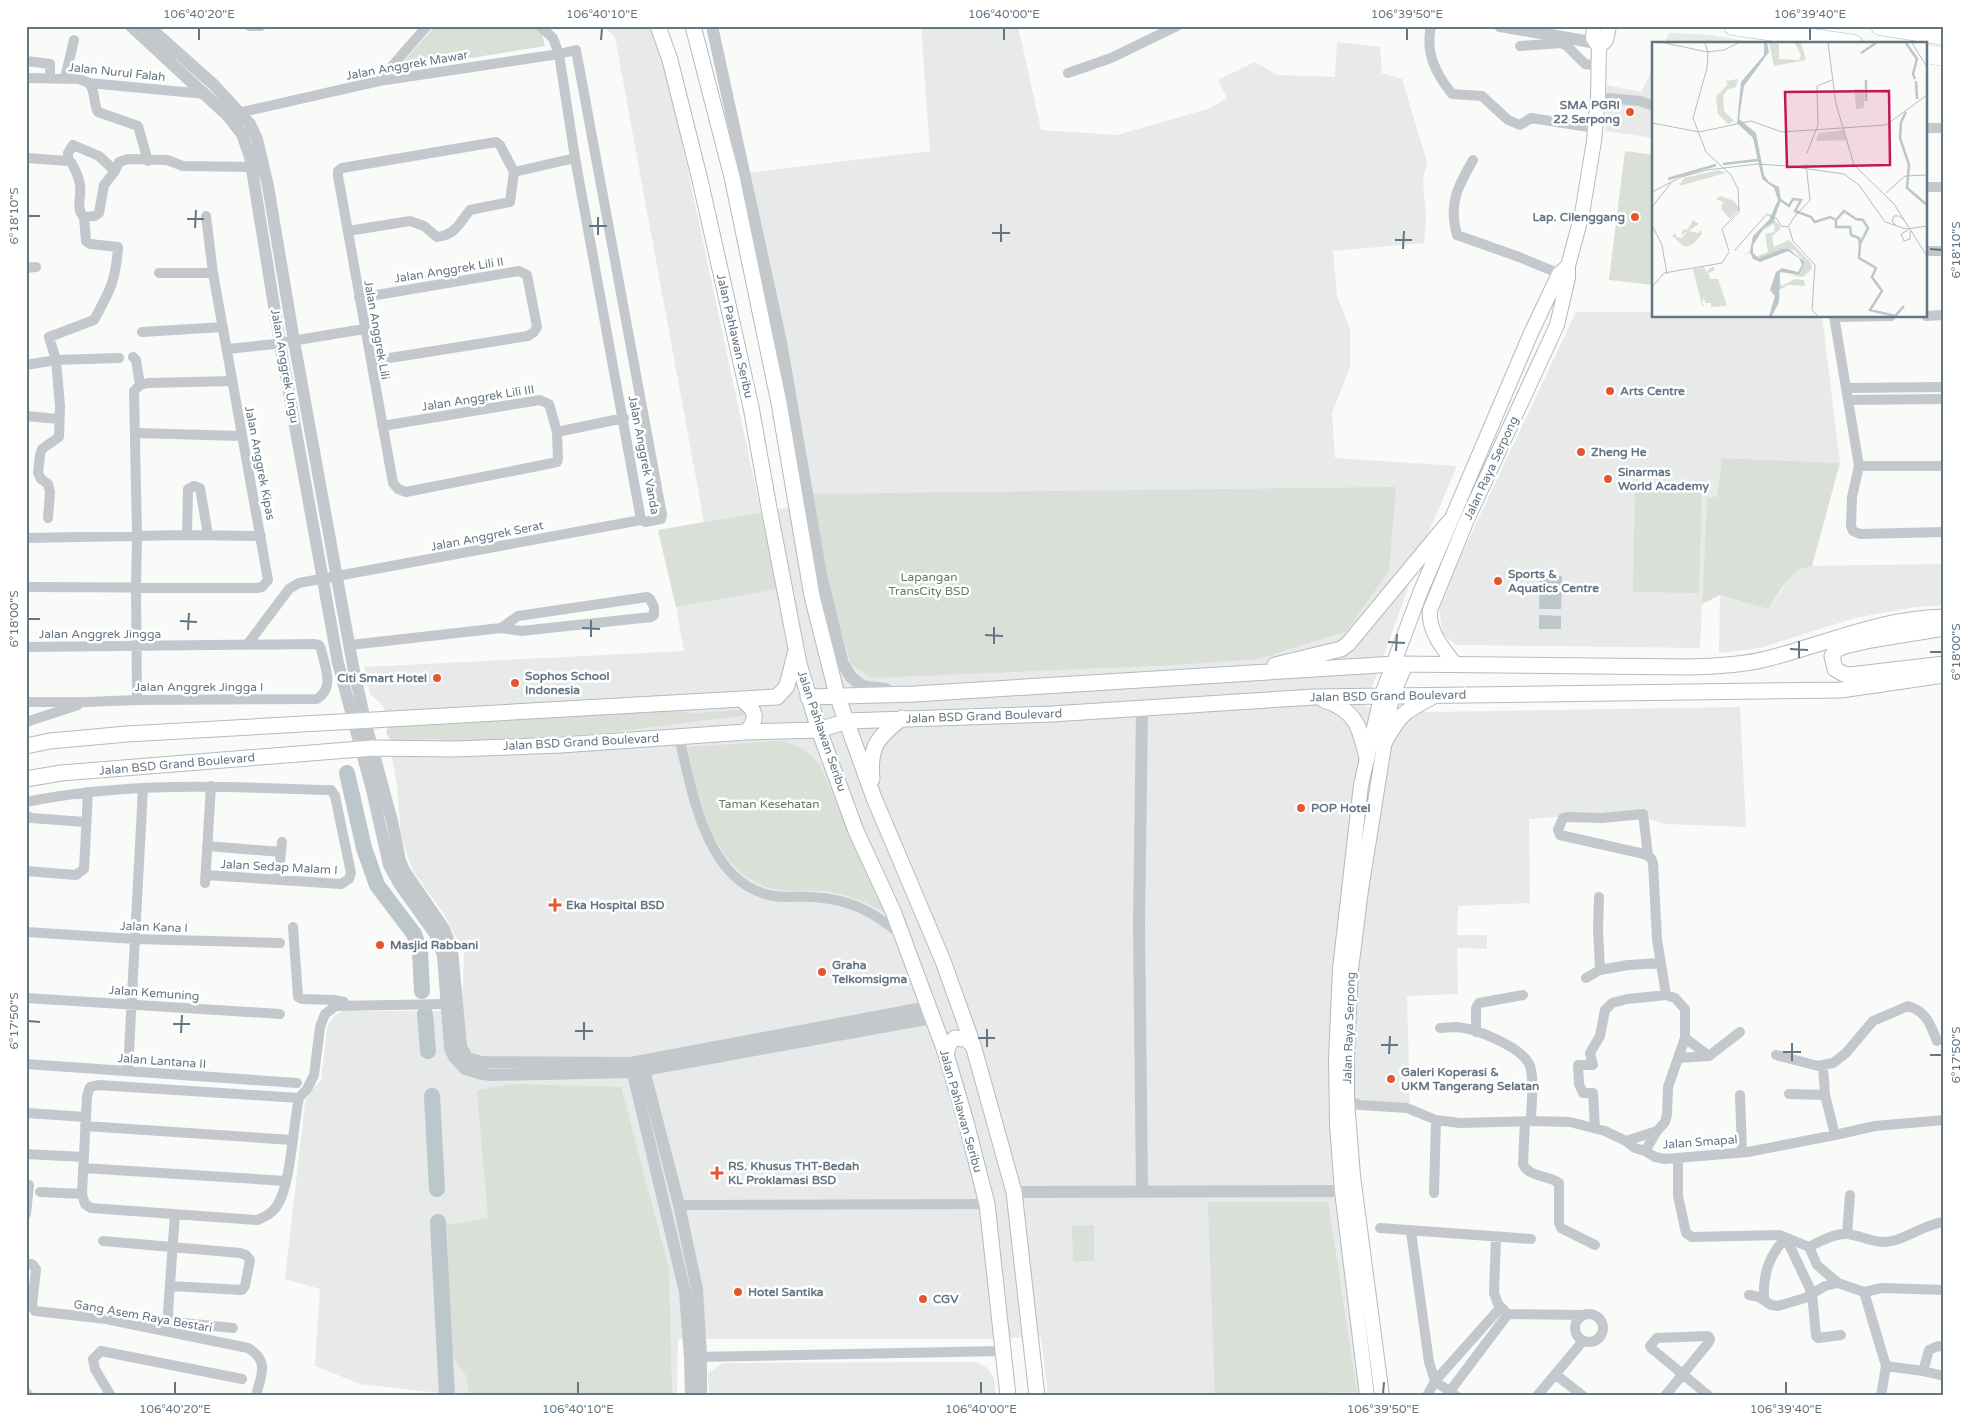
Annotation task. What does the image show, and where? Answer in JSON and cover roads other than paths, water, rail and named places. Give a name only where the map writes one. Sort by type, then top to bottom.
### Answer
[{"type":"highway","points":[[1733,26],[1841,42]]},
{"type":"highway","points":[[1880,26],[1944,36]]},
{"type":"highway","points":[[1928,54],[1944,57]]},
{"type":"main road","name":"Jalan Pahlawan Seribu","points":[[658,26],[670,60],[700,180],[752,407],[796,652],[808,696],[856,831],[884,889],[946,1054],[987,1204],[1008,1396]]},
{"type":"main road","name":"Jalan Pahlawan Seribu","points":[[693,26],[732,177],[779,403],[812,596],[836,695],[847,720],[874,798],[943,961],[973,1044],[1014,1192],[1036,1396]]},
{"type":"main road","name":"Jalan Raya Serpong","points":[[1456,665],[1445,652],[1433,631],[1429,616],[1432,603],[1466,522],[1557,325],[1565,273],[1582,214],[1598,97],[1599,47],[1593,38],[1594,26]]},
{"type":"main road","name":"Jalan Raya Serpong","points":[[1599,47],[1606,40],[1608,26]]},
{"type":"main road","name":"Jalan Raya Serpong","points":[[1367,1396],[1342,1191],[1337,1124],[1341,1048],[1340,969],[1362,785],[1367,758],[1386,696],[1400,664],[1420,593],[1449,522],[1540,315],[1565,273]]},
{"type":"main road","points":[[1540,315],[1557,325]]},
{"type":"main road","points":[[1232,675],[1340,649],[1348,644],[1449,522]]},
{"type":"main road","name":"Jalan BSD Grand Boulevard","points":[[808,696],[918,693],[1400,664],[1723,666],[1771,658],[1845,634],[1900,621],[1944,617]]},
{"type":"main road","points":[[1944,628],[1871,640],[1836,650],[1832,656],[1835,668],[1844,674],[1944,664]]},
{"type":"main road","points":[[26,746],[50,741],[127,734],[777,697],[787,686],[796,652]]},
{"type":"main road","name":"Jalan BSD Grand Boulevard","points":[[26,779],[61,773],[367,749],[454,749],[560,745],[746,732],[819,730],[847,720],[1036,715],[1314,697],[1841,690],[1944,675]]},
{"type":"main road","points":[[874,798],[871,765],[875,744],[883,733],[907,718],[906,704],[908,698],[918,693]]},
{"type":"main road","name":"Jalan Raya Serpong","points":[[1382,1396],[1357,1211],[1341,1048],[1384,743],[1386,696]]},
{"type":"main road","points":[[1384,743],[1394,724],[1407,710],[1435,696]]},
{"type":"main road","points":[[1314,697],[1336,703],[1349,713],[1360,730],[1367,758]]},
{"type":"main road","points":[[742,700],[750,706],[754,713],[752,726],[746,732]]},
{"type":"main road","points":[[946,1054],[949,1044],[955,1038],[965,1039],[973,1044]]},
{"type":"main road","points":[[1356,1308],[1370,1306]]},
{"type":"street","name":"Jalan Anggrek Ungu","points":[[131,26],[227,115],[242,134],[250,157],[280,343],[338,663],[367,749],[389,865],[397,880],[435,934],[444,956],[450,986]]},
{"type":"street","name":"Jalan Anggrek Ungu","points":[[148,26],[214,86],[250,124],[258,139],[350,646],[359,721]]},
{"type":"street","points":[[249,26],[261,26]]},
{"type":"street","points":[[379,81],[427,26]]},
{"type":"street","points":[[540,26],[553,38],[559,54]]},
{"type":"street","points":[[712,26],[781,342],[821,575],[843,664],[846,671],[856,681],[868,688],[918,693]]},
{"type":"street","points":[[1068,73],[1111,58],[1177,26]]},
{"type":"street","points":[[1431,26],[1428,41],[1439,77],[1452,94],[1482,96],[1508,120],[1520,125],[1531,118],[1594,128]]},
{"type":"street","points":[[1500,26],[1591,42],[1599,47]]},
{"type":"street","points":[[65,78],[74,40]]},
{"type":"street","points":[[1520,46],[1561,43],[1566,45],[1585,64],[1598,66]]},
{"type":"street","name":"Jalan Anggrek Mawar","points":[[227,115],[379,81],[576,50]]},
{"type":"street","name":"Jalan Anggrek Vanda","points":[[559,54],[574,158],[643,521],[661,519],[662,515],[576,50]]},
{"type":"street","points":[[26,61],[50,64],[50,79]]},
{"type":"street","name":"Jalan Nurul Falah","points":[[26,78],[79,79],[89,83],[206,94]]},
{"type":"street","points":[[89,83],[94,92],[95,105],[98,112],[138,126],[148,160]]},
{"type":"street","points":[[1598,97],[1640,101],[1652,105]]},
{"type":"street","points":[[1928,128],[1944,128]]},
{"type":"street","name":"Jalan Anggrek Lili","points":[[514,172],[500,145],[496,142],[342,168],[338,171],[338,176],[382,426],[393,483],[398,489],[406,492],[557,462],[558,432]]},
{"type":"street","points":[[68,161],[70,147],[77,145],[99,156],[115,171]]},
{"type":"street","points":[[26,158],[72,162],[80,186],[80,210],[84,217],[86,241],[90,244],[118,247],[111,290],[94,320],[49,337],[58,371],[59,419],[58,437],[42,449],[38,472],[41,479],[48,484],[50,492],[48,518]]},
{"type":"street","points":[[348,231],[410,221],[424,226],[437,237],[446,236],[454,232],[470,210],[510,202],[514,172],[574,158]]},
{"type":"street","points":[[84,217],[95,216],[99,213],[104,185],[115,171],[119,162],[123,160],[167,160],[183,166],[252,167]]},
{"type":"street","points":[[1473,160],[1455,194],[1453,220],[1458,235],[1565,273]]},
{"type":"street","points":[[1928,187],[1944,187]]},
{"type":"street","name":"Jalan Anggrek Kipas","points":[[26,588],[258,588],[262,587],[268,580],[213,273],[206,216]]},
{"type":"street","points":[[1928,251],[1944,251]]},
{"type":"street","name":"Jalan Anggrek Lili II","points":[[359,298],[519,271],[527,275],[537,327],[528,336],[371,361]]},
{"type":"street","points":[[158,273],[213,273]]},
{"type":"street","points":[[1928,316],[1944,315]]},
{"type":"street","points":[[1834,318],[1859,466],[1852,497],[1850,521],[1854,531],[1860,534],[1944,532]]},
{"type":"street","points":[[142,332],[223,327]]},
{"type":"street","points":[[228,349],[294,341],[364,329]]},
{"type":"street","points":[[133,357],[136,359],[144,384]]},
{"type":"street","points":[[26,365],[56,360],[119,358]]},
{"type":"street","points":[[137,700],[136,433],[134,391],[144,384],[232,381]]},
{"type":"street","points":[[1846,388],[1944,387]]},
{"type":"street","points":[[1848,400],[1944,399]]},
{"type":"street","name":"Jalan Anggrek Lili III","points":[[382,426],[540,400],[549,404],[558,432]]},
{"type":"street","points":[[26,416],[59,419]]},
{"type":"street","points":[[558,432],[624,418]]},
{"type":"street","points":[[136,433],[241,436]]},
{"type":"street","points":[[1859,466],[1944,466]]},
{"type":"street","points":[[187,535],[188,490],[194,486],[200,488],[208,535]]},
{"type":"street","name":"Jalan Anggrek Serat","points":[[247,645],[289,589],[299,583],[643,521]]},
{"type":"street","points":[[26,538],[187,535],[261,536]]},
{"type":"street","points":[[350,646],[500,628],[521,631],[651,617],[654,615],[654,607],[647,597],[518,616],[500,628]]},
{"type":"street","name":"Jalan Anggrek Jingga","points":[[26,647],[315,644],[319,645],[321,649]]},
{"type":"street","name":"Jalan Anggrek Jingga I","points":[[26,702],[317,699],[325,694],[328,686],[321,649]]},
{"type":"street","points":[[26,722],[86,702]]},
{"type":"street","points":[[1142,709],[1139,916],[1142,1191]]},
{"type":"street","points":[[679,737],[695,804],[710,843],[735,877],[758,891],[774,896],[831,898],[851,903],[871,913],[902,936]]},
{"type":"street","points":[[26,802],[88,792],[211,786],[207,846],[281,847],[278,880]]},
{"type":"street","name":"Jalan Sedap Malam I","points":[[207,846],[205,879],[278,880],[341,884],[349,879],[351,873],[335,796],[331,790],[211,786]]},
{"type":"street","points":[[128,1070],[143,788]]},
{"type":"street","points":[[26,871],[71,875],[80,873],[84,869],[88,792]]},
{"type":"street","points":[[1648,855],[1560,835],[1558,830],[1563,818],[1567,817],[1602,818],[1644,814],[1648,855],[1653,863],[1661,963],[1666,995]]},
{"type":"street","points":[[26,815],[31,818],[85,822]]},
{"type":"street","points":[[1599,897],[1600,970]]},
{"type":"street","points":[[293,926],[298,997],[302,1000],[334,1000],[353,1004]]},
{"type":"street","name":"Jalan Kana I","points":[[26,932],[135,939],[280,943]]},
{"type":"street","points":[[1586,978],[1600,970],[1628,965],[1661,963]]},
{"type":"street","points":[[450,986],[447,1004],[450,1048],[459,1065],[472,1072],[492,1075],[637,1066],[930,1012]]},
{"type":"street","points":[[450,986],[461,1046],[467,1058],[482,1062],[637,1066]]},
{"type":"street","points":[[1476,1032],[1477,1005],[1482,1002],[1523,995]]},
{"type":"street","points":[[1595,1128],[1593,1093],[1583,1092],[1579,1084],[1578,1065],[1592,1065],[1590,1052],[1600,1036],[1605,1010],[1608,1006],[1627,999],[1666,995],[1675,998],[1685,1009],[1685,1038],[1668,1087],[1665,1122],[1644,1151]]},
{"type":"street","name":"Jalan Kemuning","points":[[26,998],[280,1014]]},
{"type":"street","points":[[299,1098],[98,1085],[90,1087],[87,1096],[82,1194],[85,1204],[91,1208],[257,1220],[269,1215],[279,1204],[286,1181],[299,1098],[314,1075],[320,1027],[325,1014],[336,1006],[353,1004],[447,1004]]},
{"type":"street","points":[[1776,1055],[1823,1067],[1841,1059],[1873,1021],[1908,1006],[1917,1009],[1925,1015],[1937,1041]]},
{"type":"street","points":[[1440,1028],[1456,1027],[1502,1042],[1529,1063],[1533,1081],[1524,1168],[1530,1172],[1547,1176],[1559,1183],[1561,1228],[1595,1245]]},
{"type":"street","points":[[1679,1058],[1709,1056],[1740,1032]]},
{"type":"street","points":[[1685,1038],[1709,1056]]},
{"type":"street","name":"Jalan Lantana II","points":[[26,1064],[297,1083]]},
{"type":"street","points":[[637,1066],[679,1205],[697,1288],[696,1357],[691,1396]]},
{"type":"street","points":[[637,1066],[685,1292],[701,1396]]},
{"type":"street","points":[[1823,1067],[1825,1095],[1835,1136]]},
{"type":"street","points":[[1789,1094],[1825,1095]]},
{"type":"street","points":[[1740,1095],[1742,1152]]},
{"type":"street","name":"Jalan Smapal","points":[[1347,1100],[1360,1105],[1408,1108],[1436,1120],[1460,1123],[1570,1122],[1595,1128],[1626,1140],[1635,1148],[1656,1157],[1678,1159],[1742,1152],[1835,1136],[1875,1126],[1944,1120]]},
{"type":"street","points":[[26,1113],[86,1121],[292,1140]]},
{"type":"street","points":[[1434,1193],[1436,1120]]},
{"type":"street","points":[[1626,1140],[1657,1131]]},
{"type":"street","points":[[26,1154],[84,1163],[286,1181]]},
{"type":"street","points":[[1678,1159],[1679,1205],[1686,1233],[1692,1237],[1780,1235],[1809,1247],[1841,1234],[1875,1242],[1894,1241],[1944,1222]]},
{"type":"street","points":[[26,1214],[29,1185]]},
{"type":"street","points":[[1014,1192],[1342,1191]]},
{"type":"street","points":[[40,1192],[82,1194]]},
{"type":"street","points":[[1847,1234],[1850,1195]]},
{"type":"street","points":[[679,1205],[987,1204]]},
{"type":"street","points":[[175,1214],[170,1286],[170,1319],[174,1322],[233,1328]]},
{"type":"street","points":[[1380,1228],[1411,1232],[1532,1239]]},
{"type":"street","points":[[1411,1232],[1426,1344],[1435,1381],[1451,1394],[1505,1311]]},
{"type":"street","points":[[1496,1236],[1493,1286],[1496,1300],[1505,1311],[1590,1314],[1599,1317],[1602,1321],[1604,1332],[1598,1340],[1588,1343],[1576,1334],[1577,1321],[1584,1315]]},
{"type":"street","points":[[1786,1238],[1812,1293],[1816,1337],[1841,1335]]},
{"type":"street","points":[[1764,1300],[1764,1276],[1768,1261],[1777,1247],[1786,1238]]},
{"type":"street","points":[[103,1242],[240,1253],[246,1255],[250,1260],[245,1286],[242,1290],[170,1286]]},
{"type":"street","points":[[1809,1247],[1817,1266],[1838,1283],[1864,1292],[1882,1288],[1944,1290]]},
{"type":"street","name":"Gang Asem Raya Bestari","points":[[26,1264],[32,1264],[36,1269],[32,1306],[35,1311],[106,1319],[252,1350],[259,1356],[263,1364],[256,1396]]},
{"type":"street","points":[[1749,1295],[1759,1297],[1771,1304],[1789,1304],[1805,1298],[1825,1286],[1838,1283]]},
{"type":"street","points":[[1864,1292],[1886,1366],[1881,1396]]},
{"type":"street","points":[[1427,1396],[1435,1381],[1505,1311]]},
{"type":"street","points":[[1665,1396],[1682,1374],[1709,1342],[1708,1336],[1657,1338],[1650,1344],[1651,1348],[1682,1374],[1709,1396]]},
{"type":"street","points":[[1537,1396],[1583,1341]]},
{"type":"street","points":[[1923,1371],[1929,1350],[1938,1346],[1944,1347]]},
{"type":"street","points":[[111,1396],[95,1369],[93,1359],[102,1351],[242,1379]]},
{"type":"street","points":[[696,1357],[1002,1351]]},
{"type":"street","points":[[1886,1366],[1944,1376]]},
{"type":"street","points":[[1555,1374],[1583,1396]]},
{"type":"street","points":[[26,1392],[29,1396]]},
{"type":"waterway","points":[[347,773],[364,848],[377,885],[414,934],[420,951],[422,991]]},
{"type":"waterway","points":[[425,1014],[428,1051]]},
{"type":"waterway","points":[[432,1096],[437,1189]]},
{"type":"waterway","points":[[438,1222],[447,1396]]},
{"type":"place","name":"SMA PGRI 22 Serpong","points":[[1630,112]]},
{"type":"place","name":"Lap. Cilenggang","points":[[1635,217]]},
{"type":"place","name":"Arts Centre","points":[[1610,391]]},
{"type":"place","name":"Zheng He","points":[[1581,452]]},
{"type":"place","name":"Sinarmas World Academy","points":[[1608,479]]},
{"type":"place","name":"Sports & Aquatics Centre","points":[[1498,581]]},
{"type":"place","name":"Citi Smart Hotel","points":[[437,678]]},
{"type":"place","name":"Sophos School Indonesia","points":[[515,683]]},
{"type":"place","name":"POP Hotel","points":[[1301,808]]},
{"type":"place","name":"Eka Hospital BSD","points":[[555,905]]},
{"type":"place","name":"Masjid Rabbani","points":[[380,945]]},
{"type":"place","name":"Graha Telkomsigma","points":[[822,972]]},
{"type":"place","name":"Galeri Koperasi & UKM Tangerang Selatan","points":[[1391,1079]]},
{"type":"place","name":"RS. Khusus THT-Bedah KL Proklamasi BSD","points":[[717,1173]]},
{"type":"place","name":"Hotel Santika","points":[[738,1292]]},
{"type":"place","name":"CGV","points":[[923,1299]]},
{"type":"park label","name":"Lapangan TransCity BSD","points":[[929,584]]},
{"type":"park label","name":"Taman Kesehatan","points":[[769,804]]}]
